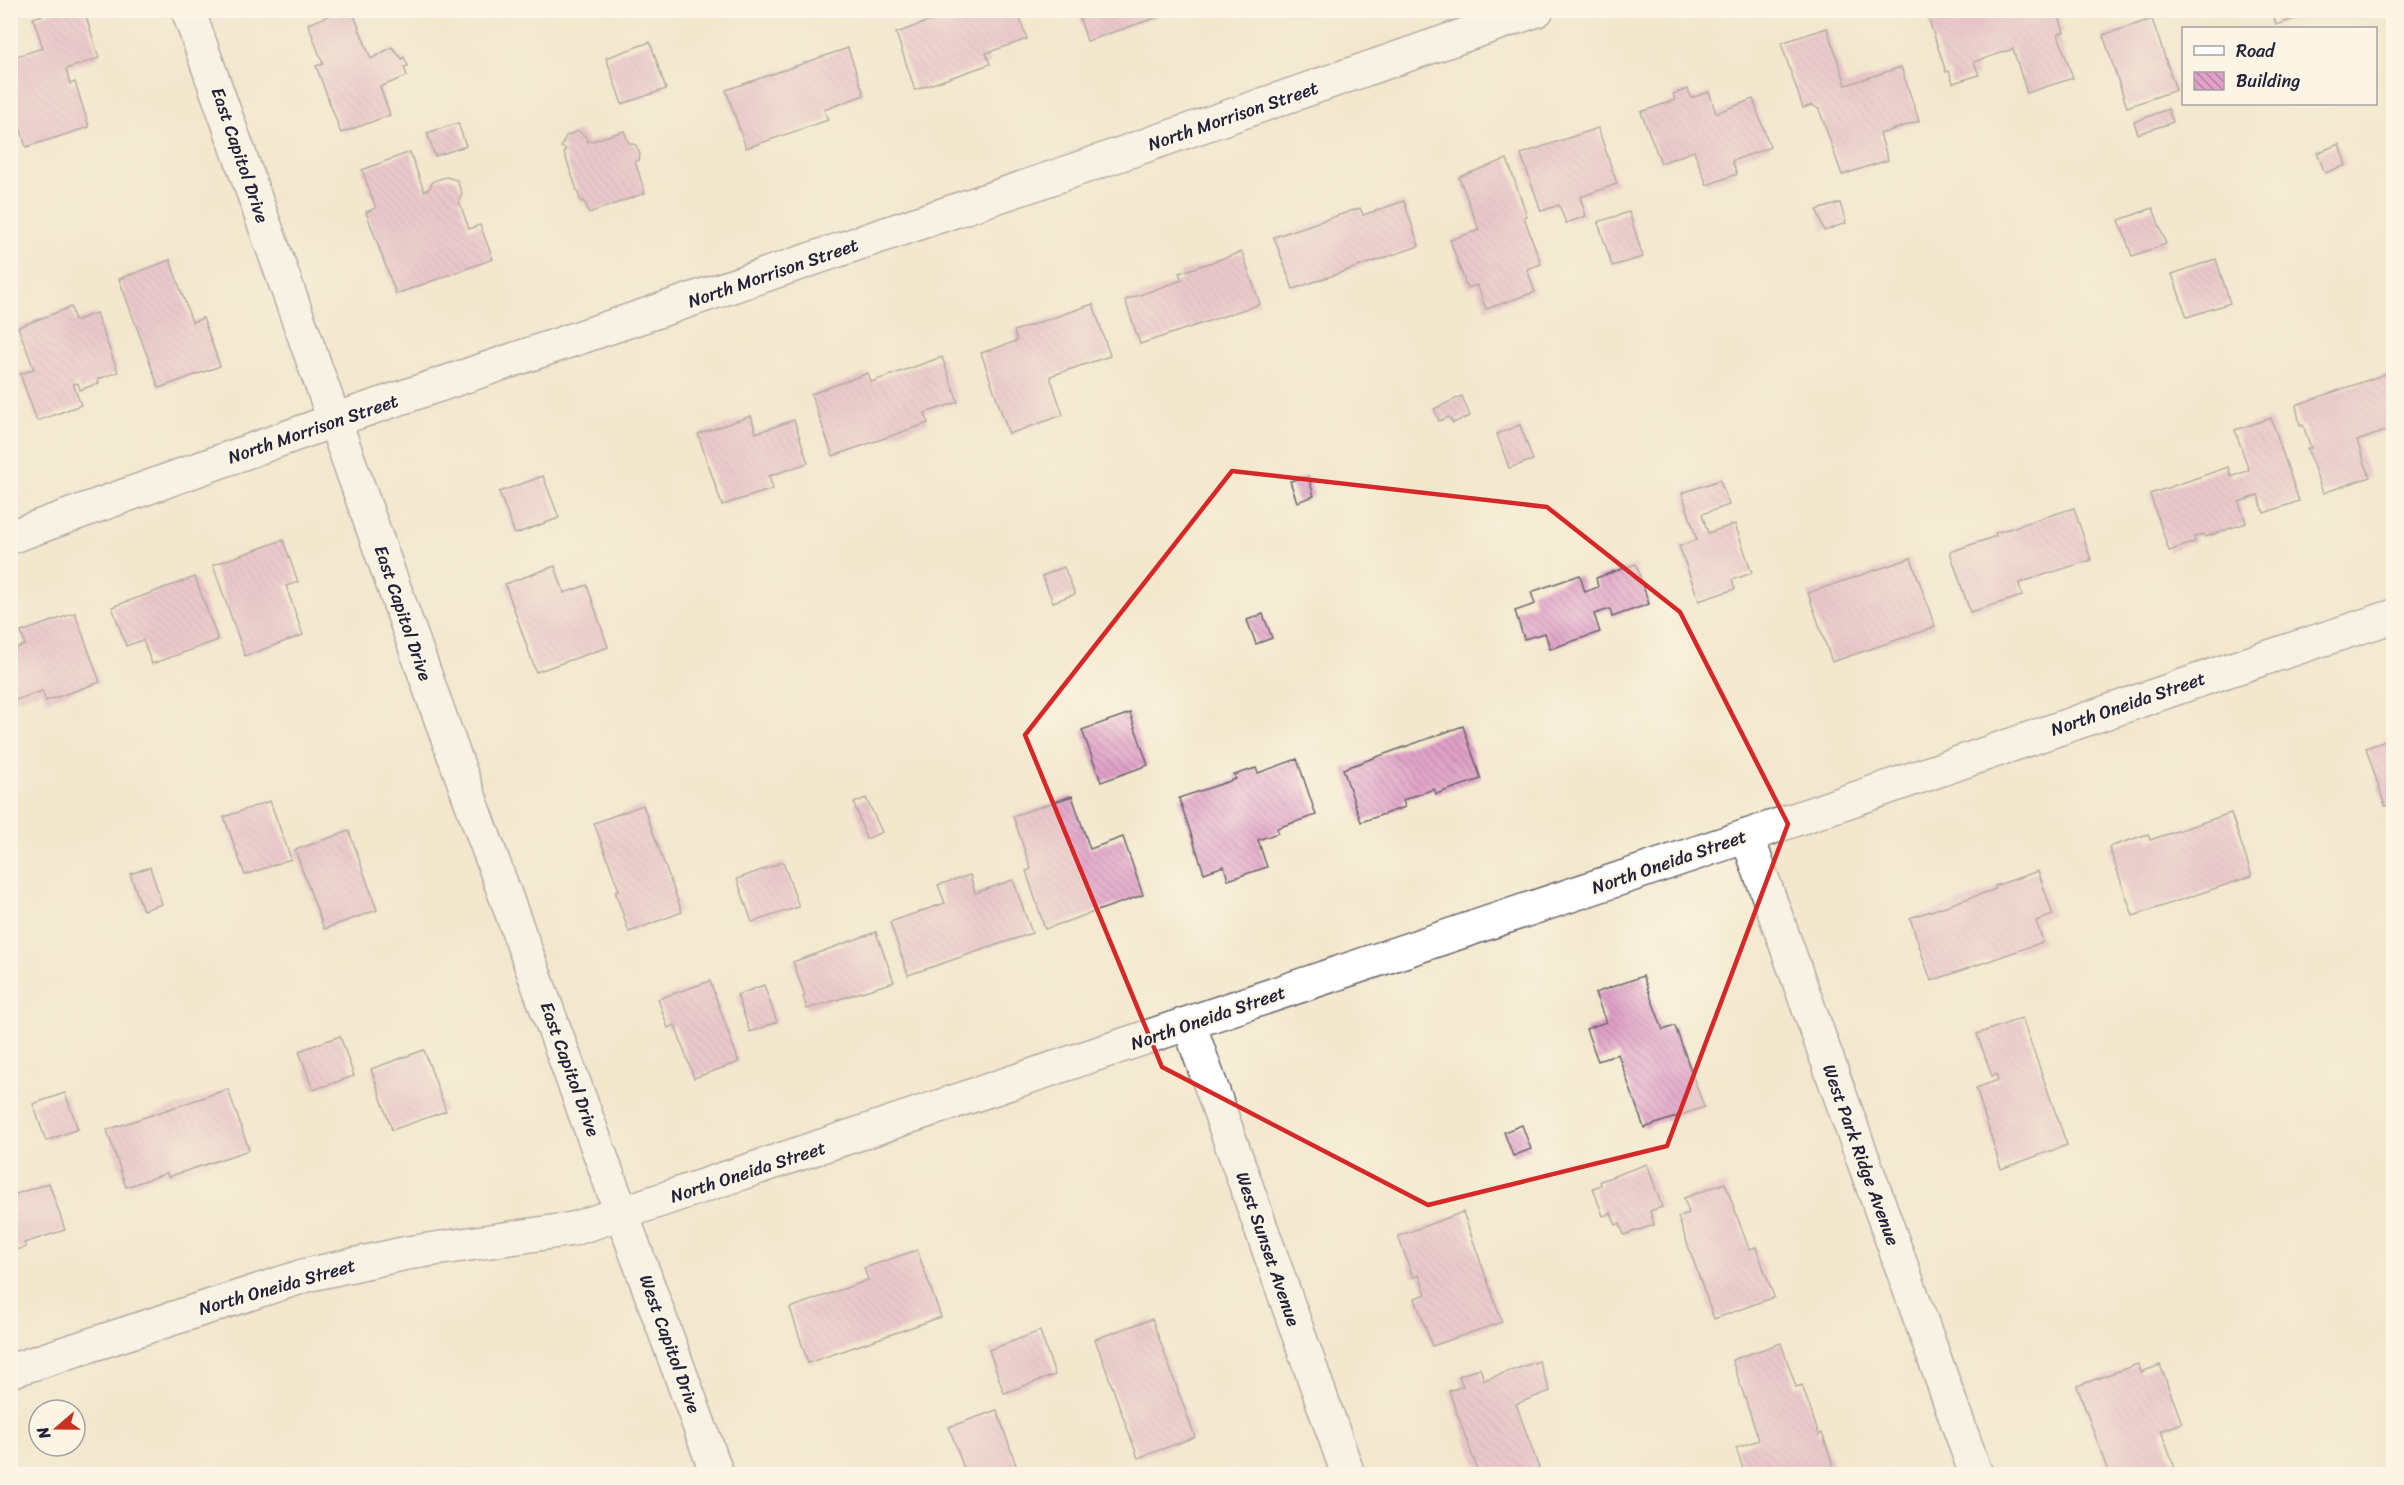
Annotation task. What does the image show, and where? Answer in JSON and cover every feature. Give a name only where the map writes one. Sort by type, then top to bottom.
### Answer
[{"type":"street","name":"East Capitol Drive","points":[[188,10],[443,725],[622,1213]]},
{"type":"street","name":"North Morrison Street","points":[[10,537],[335,420],[1040,182],[1536,10]]},
{"type":"street","name":"North Oneida Street","points":[[10,1371],[307,1275],[407,1254],[573,1229],[1189,1024],[2394,616]]},
{"type":"street","name":"West Park Ridge Avenue","points":[[1747,836],[1976,1474]]},
{"type":"street","name":"West Sunset Avenue","points":[[1189,1024],[1348,1474]]},
{"type":"street","name":"West Capitol Drive","points":[[622,1213],[717,1474]]},
{"type":"highlighted area","points":[[1232,471],[1547,507],[1680,612],[1788,824],[1667,1146],[1428,1205],[1162,1067],[1025,735]]},
{"type":"building","points":[[58,10],[84,10],[99,58],[66,69],[70,84],[75,82],[89,127],[26,147],[10,94],[10,58],[43,48],[33,18]]},
{"type":"building","points":[[344,10],[352,10],[371,59],[392,47],[402,59],[404,57],[408,66],[404,67],[407,76],[380,87],[390,115],[341,133],[316,66],[323,64],[308,24]]},
{"type":"building","points":[[960,10],[1017,10],[1027,39],[986,53],[990,64],[915,90],[896,33]]},
{"type":"building","points":[[1077,10],[1156,10],[1158,17],[1087,41]]},
{"type":"building","points":[[1947,10],[2057,10],[2064,32],[2058,34],[2073,78],[2027,93],[2013,49],[1974,62],[1979,75],[1953,83],[1949,71],[1946,72],[1928,17]]},
{"type":"building","points":[[2272,10],[2318,10],[2318,11],[2276,25]]},
{"type":"building","points":[[2152,19],[2176,90],[2127,107],[2103,35]]},
{"type":"building","points":[[1827,28],[1846,85],[1901,67],[1919,121],[1880,134],[1888,160],[1842,175],[1819,109],[1812,105],[1803,108],[1781,43]]},
{"type":"building","points":[[650,42],[666,89],[622,104],[606,58]]},
{"type":"building","points":[[848,48],[864,95],[824,110],[828,120],[746,148],[726,90]]},
{"type":"building","points":[[1688,89],[1691,98],[1709,92],[1716,113],[1753,99],[1770,147],[1732,161],[1737,174],[1707,185],[1694,151],[1661,163],[1641,112],[1675,100],[1673,94]]},
{"type":"building","points":[[2168,109],[2173,122],[2138,134],[2134,122]]},
{"type":"building","points":[[458,123],[466,146],[435,156],[427,133]]},
{"type":"building","points":[[1598,128],[1617,184],[1580,197],[1586,216],[1566,223],[1559,205],[1541,211],[1521,154]]},
{"type":"building","points":[[578,131],[586,137],[588,142],[624,131],[629,143],[636,145],[640,154],[639,160],[635,161],[645,193],[589,213],[584,201],[581,202],[564,152],[566,149],[561,147],[566,136]]},
{"type":"building","points":[[2339,144],[2346,165],[2325,173],[2317,153]]},
{"type":"building","points":[[410,152],[424,191],[429,189],[433,181],[446,177],[457,180],[462,193],[459,201],[469,229],[480,225],[493,259],[396,294],[366,212],[376,208],[362,170]]},
{"type":"building","points":[[1507,159],[1541,264],[1527,269],[1535,292],[1486,309],[1477,285],[1467,288],[1450,240],[1479,230],[1459,177]]},
{"type":"building","points":[[1404,201],[1419,246],[1293,289],[1274,237],[1360,208],[1363,215]]},
{"type":"building","points":[[1840,203],[1846,223],[1824,231],[1817,210]]},
{"type":"building","points":[[2153,208],[2166,244],[2132,256],[2119,220]]},
{"type":"building","points":[[1629,212],[1643,257],[1612,266],[1598,222]]},
{"type":"building","points":[[1242,252],[1260,304],[1140,344],[1125,300],[1182,280],[1179,273]]},
{"type":"building","points":[[2216,259],[2230,303],[2187,317],[2172,274]]},
{"type":"building","points":[[170,260],[192,322],[203,318],[220,366],[159,388],[119,279]]},
{"type":"building","points":[[1093,304],[1110,356],[1050,376],[1063,415],[1009,434],[981,353],[1017,341],[1014,331]]},
{"type":"building","points":[[71,307],[75,321],[96,313],[118,372],[98,379],[99,383],[80,390],[78,383],[73,384],[81,405],[37,421],[20,374],[34,369],[18,327]]},
{"type":"building","points":[[942,357],[958,402],[925,413],[928,423],[833,456],[811,394],[868,373],[871,382]]},
{"type":"building","points":[[2394,371],[2394,428],[2357,441],[2370,477],[2323,493],[2307,448],[2311,448],[2303,425],[2300,426],[2296,405]]},
{"type":"building","points":[[1462,396],[1470,416],[1453,423],[1449,417],[1439,421],[1434,409]]},
{"type":"building","points":[[751,416],[756,433],[794,420],[808,463],[769,476],[773,489],[722,505],[698,434]]},
{"type":"building","points":[[2271,418],[2299,501],[2264,513],[2258,495],[2239,502],[2246,523],[2205,537],[2204,534],[2194,537],[2195,542],[2169,551],[2150,494],[2228,467],[2231,477],[2249,470],[2235,430]]},
{"type":"building","points":[[1520,425],[1533,460],[1509,468],[1497,434]]},
{"type":"building","points":[[543,476],[559,518],[515,534],[499,492]]},
{"type":"building","points":[[1308,476],[1314,496],[1297,502],[1290,481]]},
{"type":"building","points":[[1720,480],[1729,505],[1702,514],[1708,533],[1735,524],[1752,573],[1732,580],[1735,589],[1699,601],[1679,546],[1697,540],[1682,493]]},
{"type":"building","points":[[2074,508],[2091,560],[2019,583],[2022,596],[1970,612],[1950,552],[1996,536],[1995,533]]},
{"type":"building","points":[[283,540],[298,582],[286,586],[303,635],[245,656],[213,565]]},
{"type":"building","points":[[1911,558],[1935,627],[1832,662],[1808,593]]},
{"type":"building","points":[[1636,564],[1649,604],[1612,617],[1610,609],[1594,614],[1600,632],[1550,649],[1545,633],[1524,639],[1515,611],[1535,604],[1531,592],[1580,575],[1585,592],[1598,587],[1596,578]]},
{"type":"building","points":[[555,566],[564,593],[587,585],[608,647],[536,672],[505,584]]},
{"type":"building","points":[[1064,567],[1075,594],[1053,602],[1042,576]]},
{"type":"building","points":[[195,577],[218,640],[152,664],[143,640],[126,646],[112,607]]},
{"type":"building","points":[[75,613],[100,682],[46,701],[42,691],[10,702],[10,650],[25,645],[21,632]]},
{"type":"building","points":[[1263,614],[1272,638],[1256,644],[1247,620]]},
{"type":"building","points":[[1130,713],[1148,765],[1101,782],[1082,730]]},
{"type":"building","points":[[1463,726],[1481,779],[1436,794],[1434,789],[1403,800],[1405,807],[1361,822],[1343,769]]},
{"type":"building","points":[[2394,738],[2394,803],[2385,806],[2366,748]]},
{"type":"building","points":[[1297,759],[1316,815],[1277,828],[1278,833],[1258,840],[1267,867],[1228,880],[1224,866],[1204,873],[1179,798],[1236,779],[1234,775],[1256,768],[1258,773]]},
{"type":"building","points":[[1072,796],[1090,849],[1123,837],[1143,895],[1045,929],[1026,871],[1031,869],[1013,816]]},
{"type":"building","points":[[866,798],[882,832],[866,839],[854,803]]},
{"type":"building","points":[[270,801],[291,859],[245,875],[224,817]]},
{"type":"building","points":[[643,805],[682,912],[629,932],[615,891],[619,890],[594,823]]},
{"type":"building","points":[[2231,813],[2252,876],[2133,916],[2109,847],[2148,834],[2150,840]]},
{"type":"building","points":[[349,831],[377,910],[324,929],[295,850]]},
{"type":"building","points":[[783,862],[799,907],[752,922],[737,879]]},
{"type":"building","points":[[150,867],[162,904],[143,910],[130,874]]},
{"type":"building","points":[[2038,871],[2053,915],[2036,921],[2043,942],[1931,981],[1910,918],[1996,889],[1995,886]]},
{"type":"building","points":[[970,875],[975,893],[1013,880],[1032,933],[908,975],[890,922],[945,903],[938,885]]},
{"type":"building","points":[[876,932],[894,982],[807,1009],[793,962]]},
{"type":"building","points":[[1643,976],[1663,1030],[1675,1026],[1704,1107],[1644,1128],[1618,1054],[1598,1061],[1586,1029],[1606,1022],[1595,993]]},
{"type":"building","points":[[710,981],[739,1062],[694,1078],[675,1025],[668,1028],[658,999]]},
{"type":"building","points":[[764,985],[777,1022],[750,1032],[737,995]]},
{"type":"building","points":[[2022,1018],[2067,1145],[2001,1169],[1976,1088],[1998,1080],[1996,1074],[1992,1076],[1977,1034]]},
{"type":"building","points":[[340,1036],[354,1076],[313,1090],[299,1051]]},
{"type":"building","points":[[424,1050],[446,1111],[392,1130],[371,1069]]},
{"type":"building","points":[[228,1089],[249,1150],[168,1177],[167,1173],[126,1187],[107,1130]]},
{"type":"building","points":[[65,1093],[78,1129],[46,1141],[33,1104]]},
{"type":"building","points":[[1522,1125],[1531,1149],[1513,1156],[1504,1132]]},
{"type":"building","points":[[1647,1164],[1662,1207],[1650,1211],[1654,1225],[1624,1235],[1620,1223],[1616,1225],[1611,1213],[1603,1216],[1593,1188],[1601,1185],[1600,1181]]},
{"type":"building","points":[[49,1183],[65,1230],[24,1243],[26,1247],[10,1252],[10,1196]]},
{"type":"building","points":[[1725,1183],[1749,1249],[1756,1247],[1774,1297],[1714,1319],[1678,1217],[1689,1213],[1684,1198]]},
{"type":"building","points":[[1463,1212],[1502,1322],[1432,1346],[1415,1298],[1426,1294],[1419,1275],[1413,1277],[1398,1236]]},
{"type":"building","points":[[917,1250],[941,1317],[808,1363],[790,1308],[868,1280],[864,1268]]},
{"type":"building","points":[[1152,1319],[1195,1437],[1138,1458],[1095,1339]]},
{"type":"building","points":[[1040,1331],[1055,1375],[1004,1393],[989,1350]]},
{"type":"building","points":[[1781,1343],[1796,1387],[1802,1385],[1819,1435],[1822,1433],[1836,1474],[1745,1474],[1736,1448],[1759,1440],[1732,1360]]},
{"type":"building","points":[[1539,1361],[1550,1391],[1516,1404],[1541,1474],[1479,1474],[1449,1391],[1463,1386],[1459,1376],[1480,1368],[1484,1380]]},
{"type":"building","points":[[2138,1364],[2141,1372],[2160,1365],[2182,1423],[2161,1431],[2177,1474],[2109,1474],[2077,1386]]},
{"type":"building","points":[[997,1410],[1019,1474],[966,1474],[949,1427]]}]
